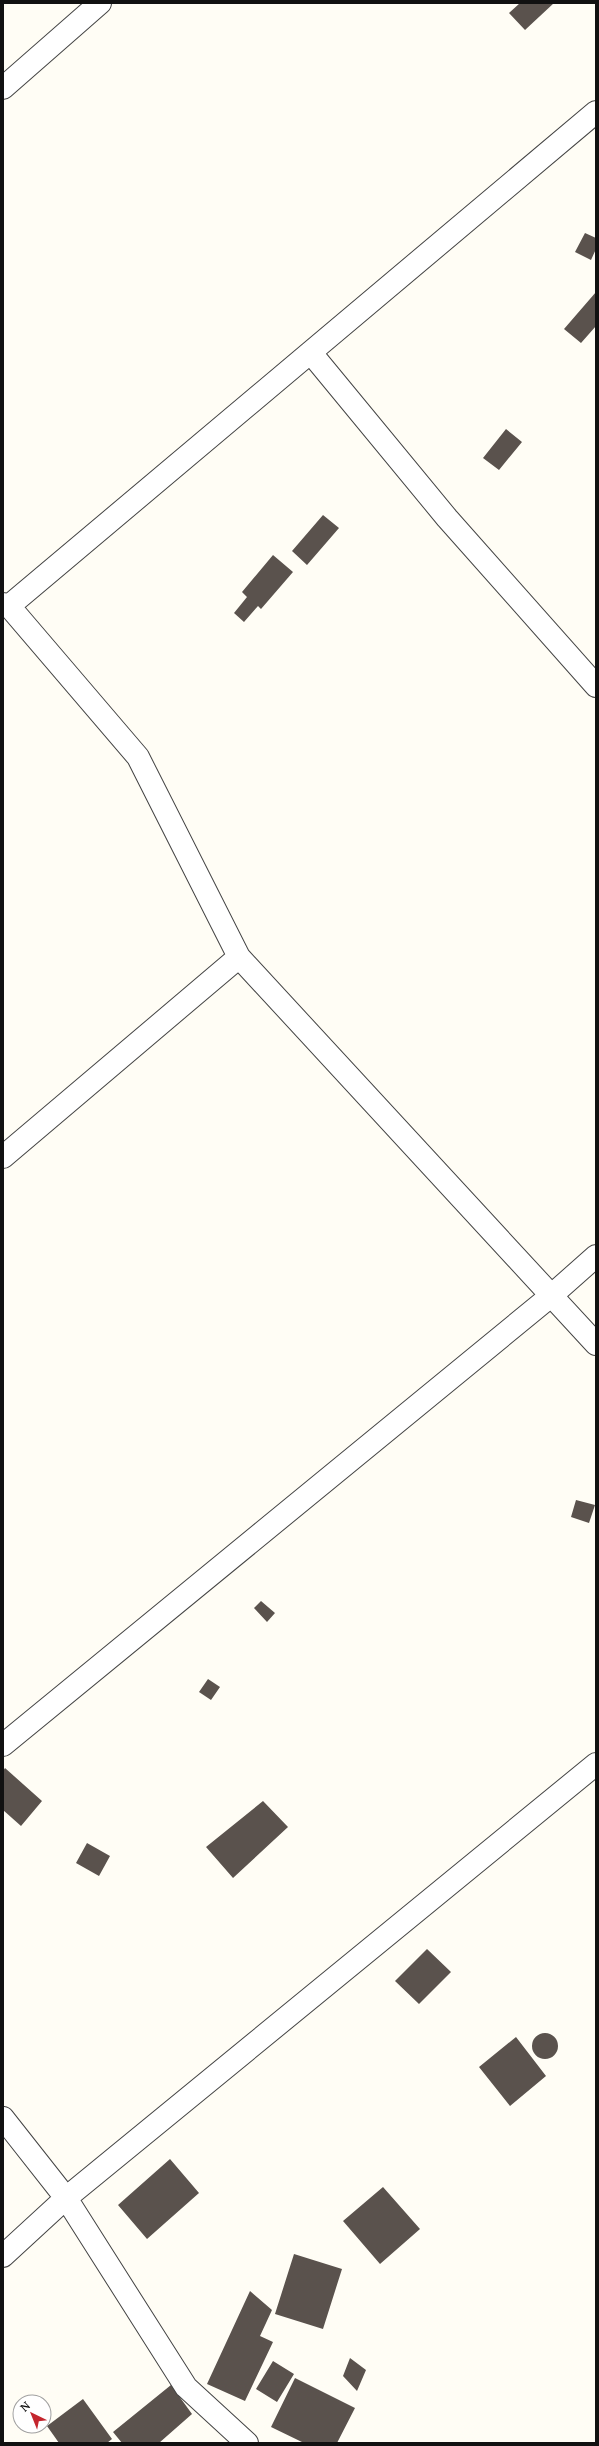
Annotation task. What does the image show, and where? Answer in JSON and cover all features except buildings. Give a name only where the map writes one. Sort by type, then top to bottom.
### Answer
[{"type":"street","points":[[3,88],[100,3]]},
{"type":"street","points":[[593,122],[6,605],[138,757],[238,957],[596,1344]]},
{"type":"street","points":[[311,353],[447,518],[596,686]]},
{"type":"street","points":[[3,1157],[238,957]]},
{"type":"street","points":[[3,1745],[552,1295],[596,1256]]},
{"type":"street","points":[[3,2256],[66,2198],[596,1764]]},
{"type":"street","points":[[3,2118],[66,2198],[186,2387],[247,2443]]}]
